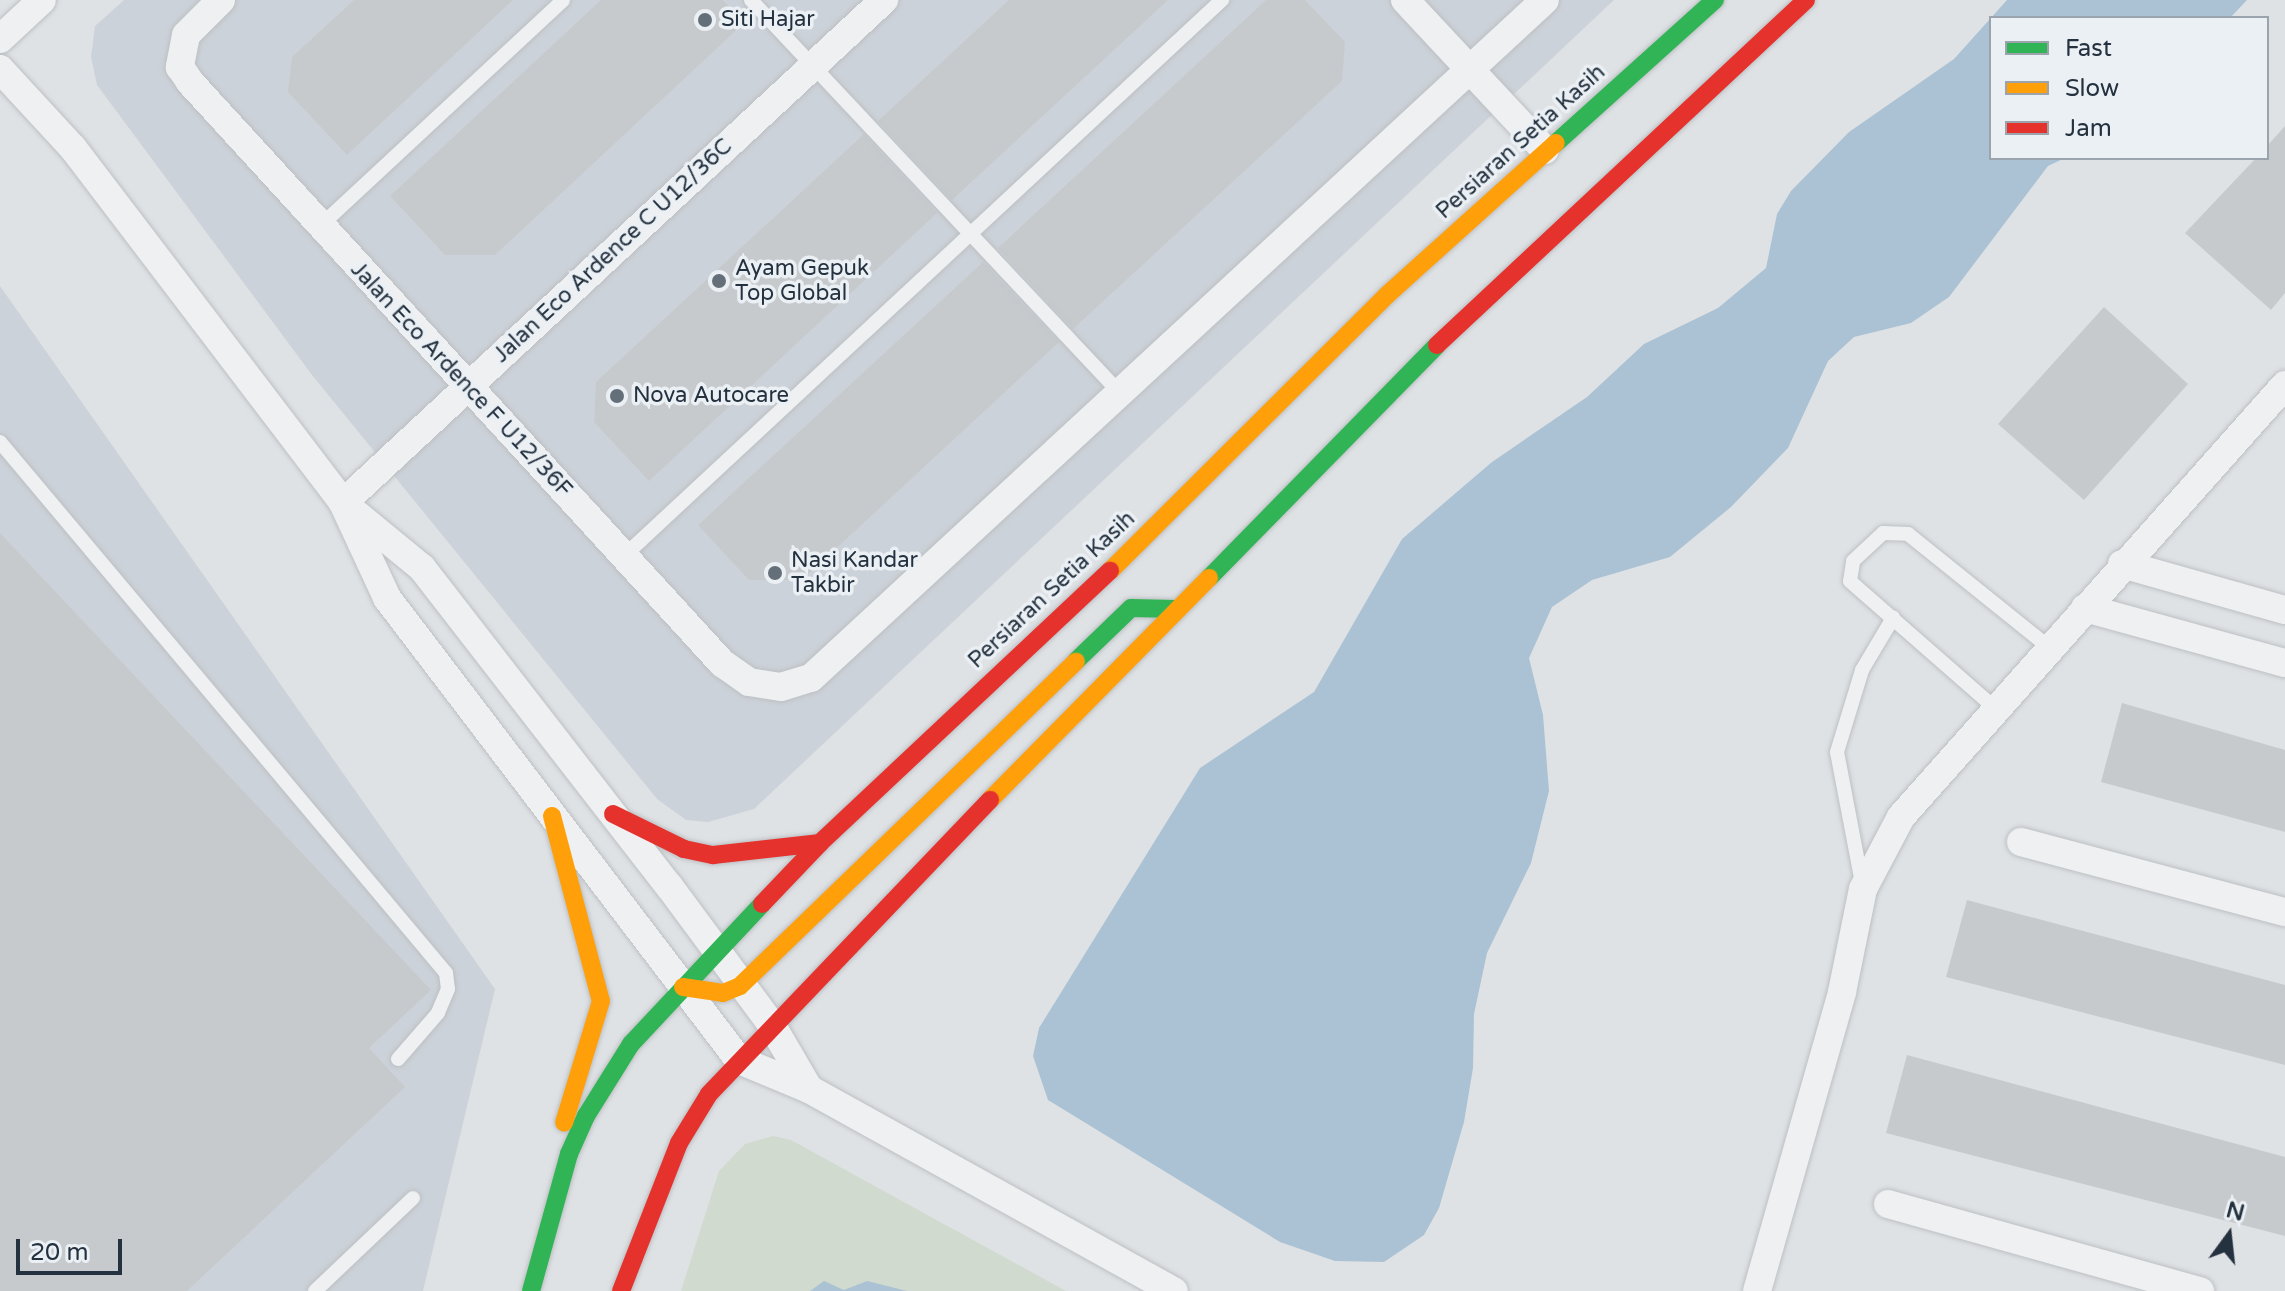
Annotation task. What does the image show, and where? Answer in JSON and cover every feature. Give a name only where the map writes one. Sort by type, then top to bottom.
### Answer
[{"type":"street","points":[[0,39],[42,0]]},
{"type":"street","name":"Jalan Eco Ardence F U12/36F","points":[[221,0],[186,35],[180,67],[190,82],[319,227],[722,663],[765,687],[811,678],[1119,392]]},
{"type":"street","name":"Jalan Eco Ardence C U12/36C","points":[[343,503],[884,0]]},
{"type":"street","points":[[1405,0],[1545,150]]},
{"type":"street","points":[[1119,392],[1545,0]]},
{"type":"street","name":"Persiaran Setia Kasih","points":[[531,1291],[569,1154],[586,1116],[631,1044],[683,987],[820,843],[1096,585],[1387,295],[1715,0]]},
{"type":"street","points":[[621,1291],[679,1143],[709,1094],[771,1024],[1457,325],[1806,0]]},
{"type":"street","points":[[0,69],[73,148],[343,503],[387,598],[739,1060],[809,1089],[1174,1291]]},
{"type":"street","points":[[1757,1291],[1842,992],[1863,889],[1901,817],[2122,564],[2285,385]]},
{"type":"street","points":[[343,503],[422,568],[613,814],[714,954],[771,1024],[809,1089]]},
{"type":"street","points":[[2122,564],[2285,610]]},
{"type":"street","points":[[683,987],[723,993],[740,986],[1131,608],[1176,609]]},
{"type":"street","points":[[2085,608],[2285,663]]},
{"type":"street","points":[[613,814],[684,849],[713,855],[820,843]]},
{"type":"street","points":[[552,816],[601,1001],[594,1033],[563,1115],[569,1154]]},
{"type":"street","points":[[2021,842],[2285,912]]},
{"type":"street","points":[[1888,1204],[2200,1291]]},
{"type":"lane","points":[[319,227],[563,0]]},
{"type":"lane","points":[[751,0],[1119,392]]},
{"type":"lane","points":[[624,556],[1222,0]]},
{"type":"lane","points":[[0,442],[446,973],[448,989],[438,1013],[398,1059]]},
{"type":"lane","points":[[1996,709],[1850,581],[1853,561],[1883,533],[1908,534],[2050,648]]},
{"type":"lane","points":[[1863,889],[1837,752],[1862,670],[1893,618]]},
{"type":"lane","points":[[315,1291],[413,1198]]},
{"type":"shaded area","points":[[124,0],[1614,0],[754,809],[708,822],[686,820],[657,799],[312,375],[97,85],[91,57],[95,26]]},
{"type":"shaded area","points":[[0,286],[495,989],[423,1291],[0,1291]]},
{"type":"shaded area","points":[[773,1136],[791,1140],[1066,1291],[681,1291],[719,1171],[745,1144]]},
{"type":"water","points":[[2007,0],[2247,0],[2232,16],[1993,16]]},
{"type":"water","points":[[1989,20],[1989,160],[2061,160],[2048,166],[1949,297],[1911,323],[1854,337],[1828,361],[1788,448],[1731,507],[1670,557],[1592,580],[1552,607],[1529,658],[1543,715],[1549,791],[1531,863],[1487,953],[1474,1014],[1473,1068],[1464,1122],[1439,1208],[1424,1235],[1384,1262],[1335,1261],[1280,1242],[1048,1100],[1033,1056],[1039,1028],[1200,768],[1314,692],[1402,539],[1492,462],[1587,397],[1644,344],[1718,308],[1766,268],[1777,214],[1791,191],[1849,132],[1954,59]]},
{"type":"water","points":[[824,1281],[844,1290],[867,1281],[907,1291],[810,1291]]},
{"type":"building","points":[[354,0],[513,0],[347,155],[288,92],[292,57]]},
{"type":"building","points":[[601,0],[723,0],[744,23],[495,255],[445,255],[390,196]]},
{"type":"building","points":[[1009,0],[1168,0],[952,200],[878,121]]},
{"type":"building","points":[[1266,0],[1305,0],[1345,42],[1342,81],[1073,329],[998,248]]},
{"type":"building","points":[[2285,126],[2285,293],[2271,310],[2185,233],[2254,160],[2269,160],[2269,144]]},
{"type":"building","points":[[864,134],[937,213],[649,481],[594,422],[596,382]]},
{"type":"building","points":[[983,262],[1059,342],[802,580],[749,580],[698,525]]},
{"type":"building","points":[[2104,307],[2188,384],[2084,500],[1998,424]]},
{"type":"building","points":[[0,533],[431,990],[369,1048],[405,1087],[187,1291],[0,1291]]},
{"type":"building","points":[[2122,703],[2285,750],[2285,832],[2101,782]]},
{"type":"building","points":[[1967,900],[2285,985],[2285,1065],[1946,977]]},
{"type":"building","points":[[1907,1055],[2285,1157],[2285,1236],[1886,1133]]},
{"type":"traffic: fast","points":[[1556,143],[1715,0]]},
{"type":"traffic: fast","points":[[1209,578],[1437,345]]},
{"type":"traffic: fast","points":[[1076,661],[1131,608],[1176,609]]},
{"type":"traffic: fast","points":[[531,1291],[569,1154],[586,1116],[631,1044],[762,904]]},
{"type":"traffic: slow","points":[[1110,571],[1387,295],[1556,143]]},
{"type":"traffic: slow","points":[[990,800],[1209,578]]},
{"type":"traffic: slow","points":[[683,987],[723,993],[740,986],[1076,661]]},
{"type":"traffic: slow","points":[[552,816],[601,1001],[564,1123]]},
{"type":"traffic: jam","points":[[1437,345],[1806,0]]},
{"type":"traffic: jam","points":[[762,904],[820,843],[1110,571]]},
{"type":"traffic: jam","points":[[621,1291],[679,1143],[709,1094],[990,800]]},
{"type":"traffic: jam","points":[[613,814],[684,849],[713,855],[820,843]]},
{"type":"place","name":"Siti Hajar","points":[[705,20]]},
{"type":"place","name":"Ayam Gepuk Top Global","points":[[719,281]]},
{"type":"place","name":"Nova Autocare","points":[[617,396]]},
{"type":"place","name":"Nasi Kandar Takbir","points":[[775,573]]}]
